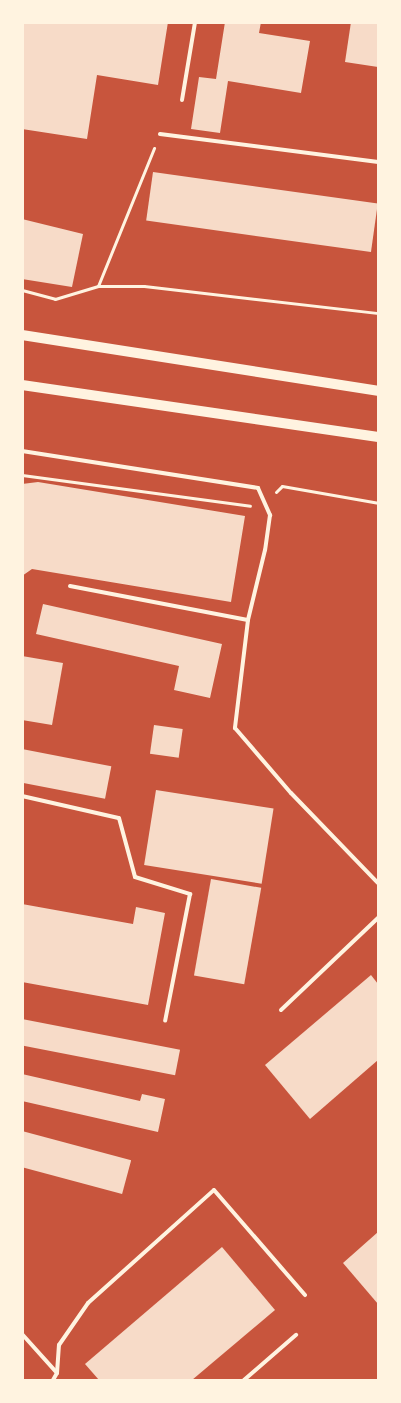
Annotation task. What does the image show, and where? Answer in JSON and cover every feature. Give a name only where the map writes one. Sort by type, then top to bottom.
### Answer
[{"type":"main road","points":[[22,335],[378,391]]},
{"type":"main road","points":[[22,385],[378,437]]},
{"type":"lane","points":[[182,100],[195,22]]},
{"type":"lane","points":[[160,134],[378,162]]},
{"type":"lane","points":[[22,451],[258,488],[270,516],[265,550],[248,620],[235,728],[291,793],[378,883]]},
{"type":"lane","points":[[70,586],[248,620]]},
{"type":"lane","points":[[22,796],[119,818],[135,877],[190,894],[165,1022]]},
{"type":"lane","points":[[281,1010],[378,918]]},
{"type":"lane","points":[[53,1380],[57,1373],[59,1345],[88,1303],[214,1190],[305,1294]]},
{"type":"lane","points":[[22,1334],[57,1373]]},
{"type":"lane","points":[[244,1380],[296,1335]]},
{"type":"path","points":[[98,286],[160,134]]},
{"type":"path","points":[[22,290],[54,299],[98,286],[144,286],[378,314]]},
{"type":"path","points":[[22,475],[243,506]]},
{"type":"path","points":[[264,503],[282,486],[378,503]]},
{"type":"building","points":[[22,22],[168,22],[158,85],[97,75],[87,139],[22,129]]},
{"type":"building","points":[[225,22],[261,22],[259,33],[310,41],[301,93],[228,81],[220,133],[191,129],[199,77],[216,79]]},
{"type":"building","points":[[351,22],[378,22],[378,67],[345,62]]},
{"type":"building","points":[[153,172],[378,204],[371,252],[146,221]]},
{"type":"building","points":[[22,219],[83,234],[72,287],[22,279]]},
{"type":"building","points":[[38,482],[245,516],[231,602],[32,569],[22,576],[22,484]]},
{"type":"building","points":[[43,604],[222,644],[210,698],[174,690],[179,666],[36,634]]},
{"type":"building","points":[[22,656],[63,663],[52,725],[22,720]]},
{"type":"building","points":[[154,725],[183,729],[179,758],[150,754]]},
{"type":"building","points":[[22,749],[111,766],[105,799],[22,783]]},
{"type":"building","points":[[156,790],[274,809],[262,884],[144,865]]},
{"type":"building","points":[[211,879],[261,888],[244,984],[194,976]]},
{"type":"building","points":[[22,904],[133,924],[136,907],[165,913],[148,1005],[22,982]]},
{"type":"building","points":[[371,975],[378,984],[378,1060],[310,1119],[265,1065]]},
{"type":"building","points":[[22,1019],[180,1050],[175,1075],[22,1045]]},
{"type":"building","points":[[22,1074],[140,1101],[142,1094],[165,1099],[158,1132],[22,1101]]},
{"type":"building","points":[[22,1131],[131,1160],[122,1194],[22,1167]]},
{"type":"building","points":[[378,1232],[378,1304],[343,1263]]},
{"type":"building","points":[[222,1247],[275,1310],[192,1380],[99,1380],[85,1364]]}]
